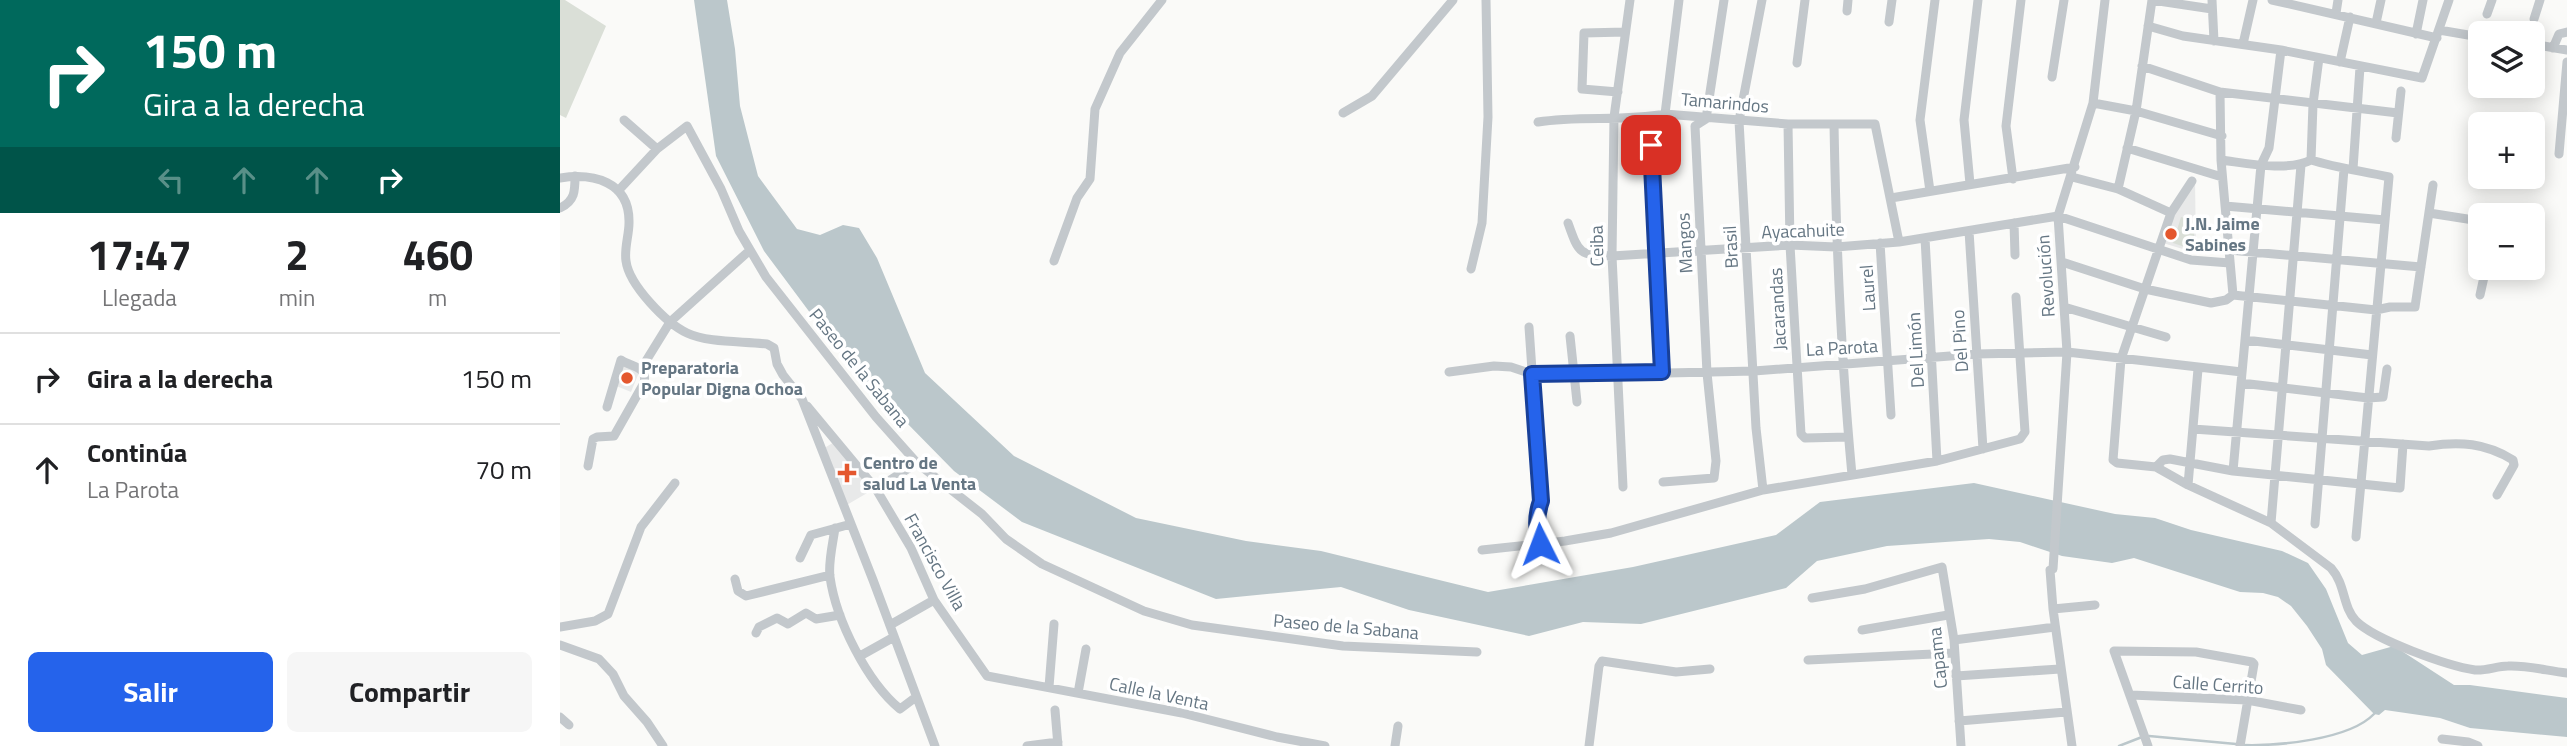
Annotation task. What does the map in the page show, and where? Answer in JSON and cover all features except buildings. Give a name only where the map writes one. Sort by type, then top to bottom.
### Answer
[{"type":"street","points":[[1054,261],[1077,198],[1090,179],[1095,109],[1120,53],[1162,0]]},
{"type":"street","points":[[1343,113],[1372,96],[1453,0]]},
{"type":"street","points":[[1471,270],[1482,223],[1486,157],[1486,0]]},
{"type":"street","name":"Ceiba","points":[[1623,487],[1612,256],[1614,117],[1630,0]]},
{"type":"street","points":[[1665,114],[1679,0]]},
{"type":"street","points":[[1706,119],[1724,0]]},
{"type":"street","name":"Brasil","points":[[1762,0],[1739,121],[1763,490]]},
{"type":"street","points":[[1797,63],[1805,0]]},
{"type":"street","points":[[1847,11],[1849,0]]},
{"type":"street","points":[[1889,22],[1892,0]]},
{"type":"street","points":[[1930,191],[1920,120],[1935,0]]},
{"type":"street","points":[[1970,184],[1964,120],[1978,0]]},
{"type":"street","points":[[2012,179],[2006,126],[2021,0]]},
{"type":"street","points":[[2052,77],[2064,0]]},
{"type":"street","name":"Revolución","points":[[2072,746],[2060,669],[2050,570],[2053,569],[2067,352],[2058,215],[2093,103],[2105,0]]},
{"type":"street","points":[[2118,189],[2136,111],[2152,0],[2212,4],[2214,41]]},
{"type":"street","points":[[2243,44],[2253,0]]},
{"type":"street","points":[[2272,0],[2295,3],[2416,34],[2468,36]]},
{"type":"street","points":[[2336,13],[2338,0]]},
{"type":"street","points":[[2376,23],[2381,0]]},
{"type":"street","points":[[2416,34],[2423,0]]},
{"type":"street","points":[[2148,26],[2183,36],[2281,50],[2422,78],[2449,0]]},
{"type":"street","points":[[2487,14],[2492,0]]},
{"type":"street","points":[[2534,19],[2540,0]]},
{"type":"street","points":[[2340,62],[2350,17]]},
{"type":"street","points":[[1618,92],[1582,89],[1584,33],[1625,32]]},
{"type":"street","points":[[2553,48],[2559,34],[2567,32]]},
{"type":"street","points":[[2545,46],[2567,50]]},
{"type":"street","points":[[2233,471],[2261,165],[2269,148],[2281,50]]},
{"type":"street","points":[[2311,160],[2313,104],[2319,58]]},
{"type":"street","points":[[2559,154],[2567,62]]},
{"type":"street","points":[[2143,66],[2220,92],[2398,113]]},
{"type":"street","points":[[2315,524],[2342,216],[2358,107],[2360,67]]},
{"type":"street","points":[[2396,138],[2401,91]]},
{"type":"street","points":[[2220,92],[2222,177],[2233,295]]},
{"type":"street","points":[[2093,103],[2136,111],[2222,136]]},
{"type":"street","name":"Tamarindos","points":[[1538,122],[1561,118],[1649,117],[1665,114],[1788,124],[1875,124],[1891,198]]},
{"type":"street","points":[[1649,117],[1662,372]]},
{"type":"street","name":"Mangos","points":[[1663,482],[1714,478],[1716,461],[1707,373],[1695,126],[1706,119]]},
{"type":"street","points":[[618,191],[657,149],[624,120]]},
{"type":"street","name":"Jacarandas","points":[[1788,124],[1790,245],[1801,434],[1805,438],[1848,438]]},
{"type":"street","points":[[1834,124],[1836,247],[1842,363],[1852,475]]},
{"type":"street","name":"Paseo de la Sabana","points":[[657,149],[687,126],[721,189],[749,251],[780,298],[816,339],[876,417],[917,463],[982,514],[1006,539],[1042,564],[1144,611],[1192,625],[1332,645],[1477,652]]},
{"type":"street","points":[[2127,148],[2222,177]]},
{"type":"street","points":[[2221,160],[2301,166],[2311,160],[2389,177],[2356,537]]},
{"type":"street","points":[[2271,523],[2301,166]]},
{"type":"street","points":[[1899,242],[1891,198],[1970,184],[2073,172],[2171,213]]},
{"type":"street","points":[[560,208],[572,200],[575,176]]},
{"type":"street","points":[[560,177],[594,177],[611,184],[618,191],[626,206],[629,220],[626,261],[642,293],[670,322],[687,333],[704,338],[767,344],[774,348],[783,375],[802,399],[842,526],[890,625],[935,746]]},
{"type":"street","points":[[2192,181],[2171,213],[2157,249],[2134,328],[2121,359],[2113,460],[2117,463],[2156,467],[2188,485],[2271,523],[2339,576],[2347,611],[2370,631],[2418,652],[2479,670],[2509,666],[2567,673]]},
{"type":"street","points":[[2062,262],[2145,289],[2211,303],[2233,295],[2376,310],[2415,307],[2434,185]]},
{"type":"street","points":[[2225,206],[2385,220]]},
{"type":"street","points":[[2429,213],[2468,219]]},
{"type":"street","points":[[2058,215],[2191,260],[2230,263]]},
{"type":"street","name":"Ayacahuite","points":[[1568,223],[1577,249],[1586,256],[1612,256],[1790,245],[1836,247],[1899,242],[2058,215]]},
{"type":"street","points":[[2014,223],[2015,255]]},
{"type":"street","name":"Del Pino","points":[[1969,231],[1983,449]]},
{"type":"street","name":"Del Limón","points":[[1925,238],[1937,461]]},
{"type":"street","name":"Laurel","points":[[1880,243],[1891,415]]},
{"type":"street","points":[[2229,250],[2421,267]]},
{"type":"street","points":[[641,369],[670,322],[749,251]]},
{"type":"street","points":[[2480,295],[2483,280]]},
{"type":"street","points":[[1482,550],[1611,533],[1763,490],[1937,461],[2024,437],[2016,297]]},
{"type":"street","points":[[2064,307],[2166,337]]},
{"type":"street","points":[[1529,327],[1541,501],[1537,512],[1540,544]]},
{"type":"street","points":[[1570,336],[1577,402]]},
{"type":"street","points":[[2245,340],[2372,355]]},
{"type":"street","name":"La Parota","points":[[1449,372],[1494,366],[1522,369],[1532,374],[1707,373],[1976,354],[2067,352],[2242,372]]},
{"type":"street","points":[[588,466],[595,438],[614,436],[645,380],[641,369],[621,360],[607,407]]},
{"type":"street","points":[[2188,485],[2198,369]]},
{"type":"street","points":[[2241,383],[2368,398],[2383,397],[2387,369]]},
{"type":"street","name":"Francisco Villa","points":[[802,399],[876,489],[911,548],[934,600],[987,676]]},
{"type":"street","points":[[2193,429],[2429,446],[2484,445],[2509,457],[2514,465],[2497,495]]},
{"type":"street","points":[[2156,467],[2163,460],[2170,459],[2233,471],[2400,488],[2403,444]]},
{"type":"street","points":[[876,489],[917,463]]},
{"type":"street","points":[[560,627],[595,621],[608,614],[641,527],[675,483]]},
{"type":"street","points":[[800,558],[811,534],[842,526]]},
{"type":"street","points":[[842,526],[830,575],[847,633],[886,698],[900,709],[916,697]]},
{"type":"street","name":"Capama","points":[[1812,598],[1865,589],[1942,567],[1954,640],[1961,746]]},
{"type":"street","points":[[735,579],[738,591],[746,596],[830,575]]},
{"type":"street","points":[[890,625],[934,600]]},
{"type":"street","points":[[2053,610],[2095,605]]},
{"type":"street","points":[[756,633],[759,627],[777,618],[788,624],[806,613],[816,619],[840,615]]},
{"type":"street","points":[[1863,630],[1948,615]]},
{"type":"street","points":[[1049,687],[1055,624]]},
{"type":"street","points":[[1954,640],[2055,627]]},
{"type":"street","points":[[860,656],[894,637]]},
{"type":"street","points":[[560,645],[599,659],[613,674],[624,696],[647,722],[663,746]]},
{"type":"street","points":[[1078,693],[1086,649]]},
{"type":"street","points":[[2148,745],[2114,651],[2196,652],[2246,659],[2253,664],[2240,743]]},
{"type":"street","points":[[1808,660],[1954,653]]},
{"type":"street","points":[[1589,746],[1599,666],[1602,661],[1676,671],[1710,669]]},
{"type":"street","points":[[1956,676],[2060,669]]},
{"type":"street","name":"Calle la Venta","points":[[987,676],[1001,681],[1049,687],[1182,713],[1325,746]]},
{"type":"street","name":"Calle Cerrito","points":[[2131,695],[2247,699],[2301,710]]},
{"type":"street","points":[[1027,746],[1058,744],[1055,709]]},
{"type":"street","points":[[1959,721],[2066,712]]},
{"type":"street","points":[[560,717],[569,725]]},
{"type":"street","points":[[1395,746],[1398,726]]},
{"type":"street","points":[[2442,739],[2478,746]]},
{"type":"shaded area","points":[[560,0],[565,0],[606,26],[566,118],[560,115]]},
{"type":"shaded area","points":[[694,0],[727,0],[740,106],[758,176],[797,229],[820,235],[843,225],[859,228],[877,258],[925,373],[1014,456],[1136,518],[1246,541],[1321,551],[1488,592],[1633,567],[1776,535],[1820,502],[1974,483],[2115,514],[2155,518],[2191,530],[2282,551],[2308,563],[2326,589],[2348,643],[2362,655],[2394,646],[2454,685],[2567,698],[2567,737],[2470,728],[2440,718],[2385,710],[2379,715],[2374,714],[2326,665],[2322,649],[2307,626],[2291,606],[2278,597],[2240,592],[2134,558],[2112,563],[2062,556],[2020,542],[1989,539],[1887,546],[1817,561],[1786,588],[1641,624],[1583,622],[1529,636],[1409,610],[1341,587],[1216,599],[1022,522],[954,471],[846,361],[764,251],[716,156]]},
{"type":"shaded area","points":[[2195,179],[2196,253],[2163,243],[2168,221]]},
{"type":"shaded area","points":[[2181,217],[2194,221],[2194,250],[2173,243]]},
{"type":"shaded area","name":"Preparatoria Popular Digna Ochoa","points":[[623,363],[640,370],[631,392],[614,385]]},
{"type":"shaded area","name":"Centro de salud La Venta","points":[[836,441],[874,489],[845,506],[821,450]]},
{"type":"waterway","points":[[2243,745],[2312,740],[2348,730],[2374,714]]},
{"type":"waterway","points":[[2149,736],[2236,744]]},
{"type":"waterway","points":[[2119,746],[2142,737]]},
{"type":"place","name":"J.N. Jaime Sabines","points":[[2171,234]]},
{"type":"place","name":"Preparatoria Popular Digna Ochoa","points":[[627,378]]},
{"type":"place","name":"Centro de salud La Venta","points":[[847,473]]},
{"type":"route","points":[[1540,544],[1537,512],[1541,501],[1532,374],[1662,372],[1651,145]]}]
